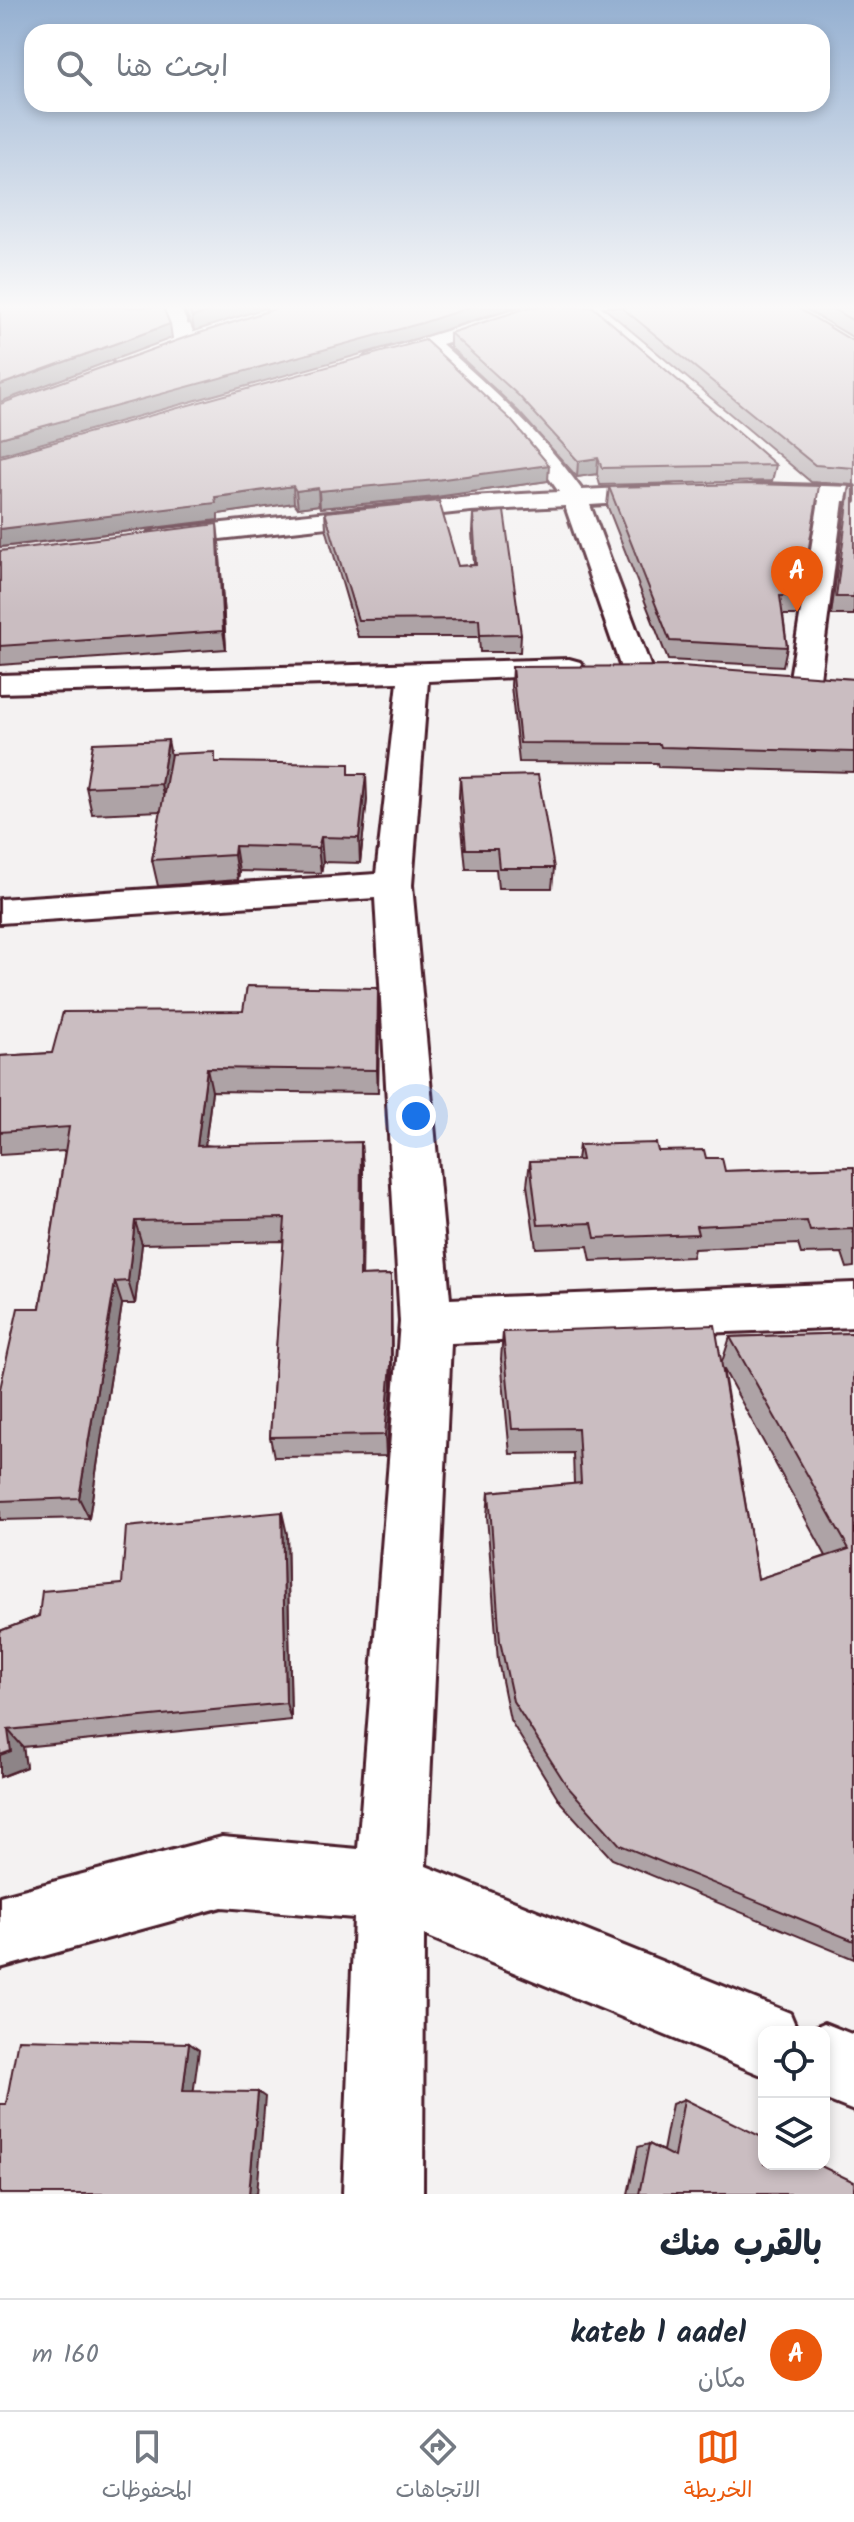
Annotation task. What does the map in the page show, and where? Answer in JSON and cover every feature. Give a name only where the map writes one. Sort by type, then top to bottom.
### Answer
[{"type":"street","points":[[502,409],[546,456],[574,496],[612,668]]},
{"type":"street","points":[[778,472],[801,490]]},
{"type":"street","points":[[734,492],[801,490],[843,494],[803,678]]},
{"type":"street","points":[[131,541],[402,510],[574,496],[689,493]]},
{"type":"street","points":[[0,684],[414,671],[667,669]]},
{"type":"street","points":[[383,2194],[390,1886],[426,1322],[393,885],[414,671]]},
{"type":"street","points":[[0,911],[393,885]]},
{"type":"street","points":[[426,1322],[854,1305]]},
{"type":"street","points":[[0,1932],[222,1872],[390,1886],[758,2037]]},
{"type":"street","points":[[830,2063],[854,2073]]},
{"type":"building","points":[[0,409],[105,409],[0,438]]},
{"type":"building","points":[[173,409],[500,409],[549,465],[319,491],[318,488],[296,491],[293,486],[215,497],[216,503],[0,529],[0,457]]},
{"type":"building","points":[[531,409],[712,409],[776,465],[602,468],[598,458],[578,461]]},
{"type":"building","points":[[747,409],[854,409],[854,468],[815,465]]},
{"type":"building","points":[[819,486],[801,596],[780,596],[787,647],[670,641],[609,487]]},
{"type":"building","points":[[850,487],[854,487],[854,597],[836,597]]},
{"type":"building","points":[[439,501],[458,566],[476,565],[473,514],[504,511],[521,634],[480,635],[479,619],[358,620],[325,512]]},
{"type":"building","points":[[217,524],[223,631],[0,646],[0,551]]},
{"type":"building","points":[[681,666],[854,679],[854,752],[661,747],[660,744],[520,743],[512,667]]},
{"type":"building","points":[[168,740],[161,784],[86,787],[93,743]]},
{"type":"building","points":[[215,752],[215,762],[349,764],[349,774],[366,774],[359,838],[321,837],[318,848],[235,846],[234,855],[152,860],[171,754]]},
{"type":"building","points":[[538,775],[554,868],[499,868],[497,849],[466,849],[460,777]]},
{"type":"building","points":[[247,986],[378,988],[377,1070],[207,1068],[197,1146],[361,1142],[360,1276],[391,1275],[391,1364],[385,1435],[270,1437],[285,1218],[135,1221],[128,1281],[115,1282],[79,1498],[0,1501],[0,1389],[18,1308],[40,1308],[69,1127],[0,1132],[0,1056],[52,1053],[63,1012],[243,1011]]},
{"type":"building","points":[[656,1143],[658,1151],[704,1150],[706,1158],[722,1158],[725,1171],[854,1167],[854,1234],[852,1229],[810,1231],[807,1221],[696,1226],[698,1234],[595,1238],[592,1223],[538,1225],[530,1161],[582,1160],[579,1145]]},
{"type":"building","points":[[715,1325],[758,1579],[849,1549],[730,1337],[854,1333],[854,1941],[620,1845],[567,1786],[513,1701],[500,1641],[489,1492],[581,1483],[578,1428],[512,1429],[503,1332]]},
{"type":"building","points":[[282,1512],[286,1703],[8,1730],[11,1751],[0,1755],[0,1631],[39,1616],[42,1591],[122,1584],[126,1527]]},
{"type":"building","points":[[18,2039],[189,2043],[183,2091],[258,2092],[249,2194],[0,2194],[0,2104],[6,2104]]},
{"type":"building","points":[[684,2099],[758,2135],[758,2170],[829,2170],[854,2182],[854,2194],[639,2194],[649,2144],[674,2157]]},
{"type":"place","name":"kateb l aadel","points":[[797,612]]}]
